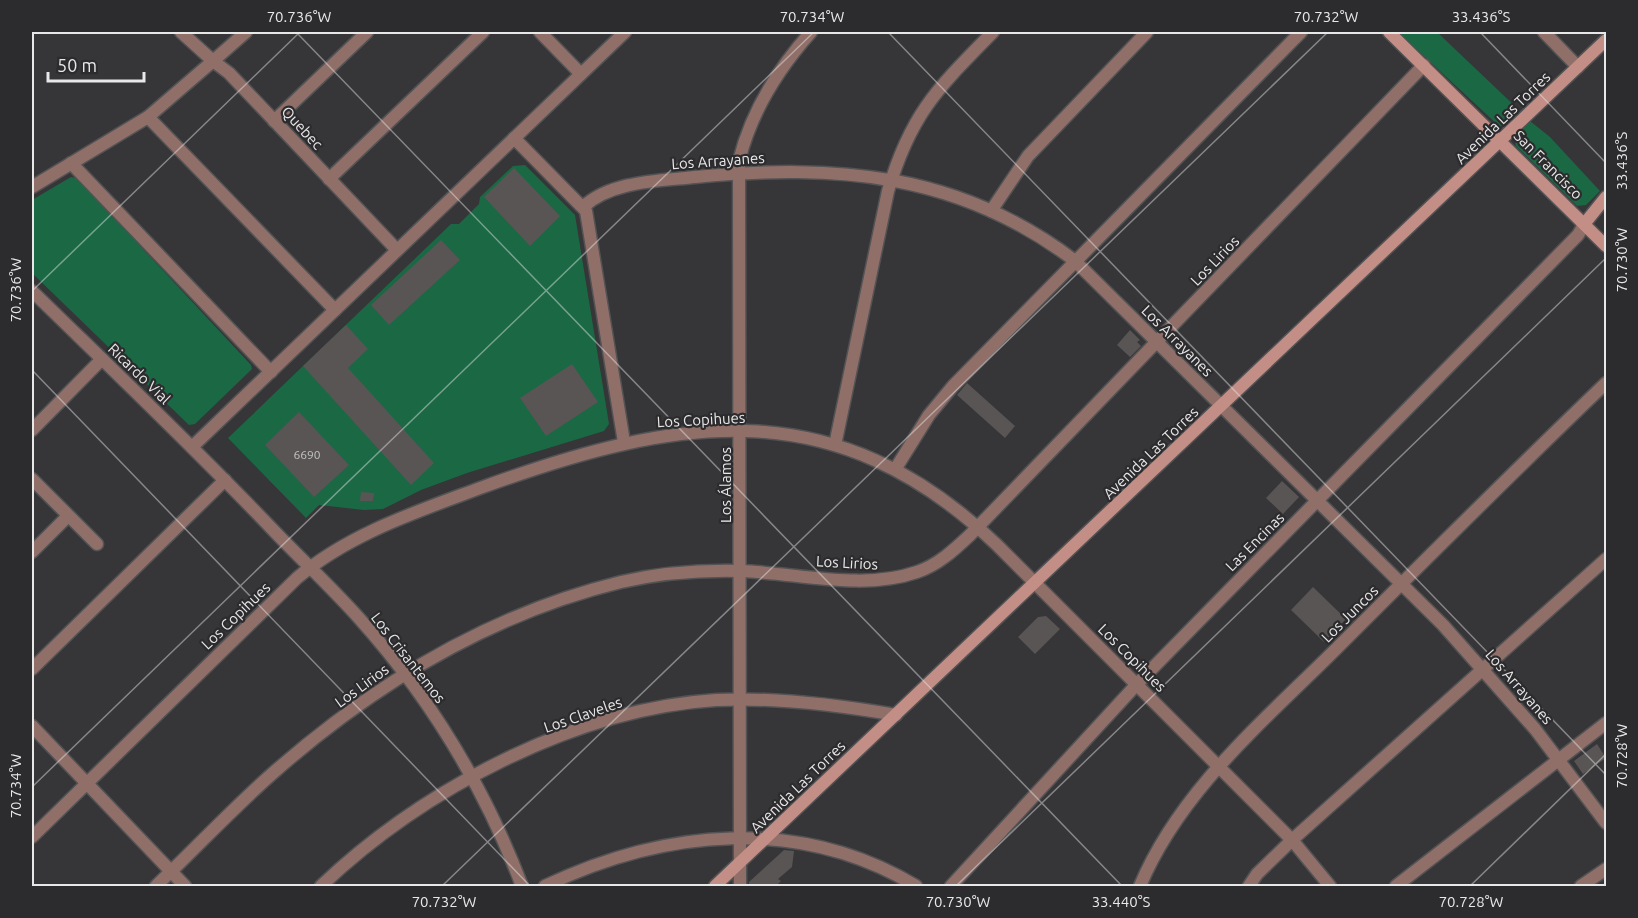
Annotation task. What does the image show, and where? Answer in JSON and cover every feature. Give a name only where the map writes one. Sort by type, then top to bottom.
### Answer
[{"type":"main road","name":"San Francisco","points":[[1389,32],[1502,140],[1606,246]]},
{"type":"main road","name":"Avenida Las Torres","points":[[715,886],[1606,40]]},
{"type":"main road","points":[[1585,223],[1606,196]]},
{"type":"street","name":"Quebec","points":[[181,32],[229,73],[397,250]]},
{"type":"street","points":[[32,187],[148,117],[246,32]]},
{"type":"street","points":[[274,121],[367,32]]},
{"type":"street","points":[[329,179],[483,32]]},
{"type":"street","points":[[540,32],[581,74]]},
{"type":"street","points":[[192,447],[625,32]]},
{"type":"street","name":"Los Álamos","points":[[740,886],[739,174],[742,148],[760,104],[781,70],[811,32]]},
{"type":"street","points":[[836,445],[892,179],[904,141],[922,110],[942,84],[993,32]]},
{"type":"street","points":[[991,211],[1007,184],[1040,143],[1147,32]]},
{"type":"street","points":[[896,468],[929,415],[953,386],[1301,32]]},
{"type":"street","points":[[1544,32],[1578,67]]},
{"type":"street","name":"Los Lirios","points":[[156,886],[274,771],[405,674],[473,635],[530,611],[592,590],[672,573],[741,571],[864,580],[901,577],[943,559],[978,527],[1424,65]]},
{"type":"street","points":[[148,117],[335,310]]},
{"type":"street","points":[[514,138],[583,207],[587,216],[624,442]]},
{"type":"street","points":[[71,163],[270,372]]},
{"type":"street","name":"Los Arrayanes","points":[[583,207],[600,193],[621,187],[739,174],[815,172],[892,179],[944,192],[991,211],[1035,233],[1075,261],[1401,583],[1484,669],[1560,759],[1606,824]]},
{"type":"street","name":"Las Encinas","points":[[951,886],[1137,684],[1578,235],[1585,223]]},
{"type":"street","name":"Ricardo Vial","points":[[32,291],[225,480]]},
{"type":"street","points":[[32,430],[102,359]]},
{"type":"street","name":"Los Juncos","points":[[1140,886],[1163,842],[1219,766],[1401,583],[1606,383]]},
{"type":"street","name":"Los Copihues","points":[[32,837],[309,567],[339,548],[410,514],[535,468],[624,442],[679,433],[741,432],[790,435],[836,445],[896,468],[936,492],[978,527],[1137,684],[1292,840],[1330,886]]},
{"type":"street","points":[[32,479],[97,544]]},
{"type":"street","points":[[32,669],[225,480]]},
{"type":"street","name":"Los Crisantemos","points":[[225,480],[359,618],[405,674],[442,726],[473,777],[492,814],[522,886]]},
{"type":"street","points":[[32,552],[68,516]]},
{"type":"street","points":[[1249,886],[1257,874],[1292,840],[1606,559]]},
{"type":"street","name":"Los Claveles","points":[[321,886],[388,829],[473,777],[550,741],[626,716],[688,703],[741,700],[896,715]]},
{"type":"street","points":[[1396,886],[1606,723]]},
{"type":"street","points":[[32,726],[185,886]]},
{"type":"street","points":[[545,886],[587,868],[633,853],[700,841],[741,838],[801,842],[847,853],[887,870],[916,886]]},
{"type":"street","points":[[1581,886],[1606,869]]},
{"type":"green space","points":[[1398,32],[1437,32],[1519,110],[1500,127]]},
{"type":"green space","points":[[1530,121],[1550,137],[1600,191],[1586,205],[1577,206],[1516,146],[1514,138]]},
{"type":"green space","points":[[525,165],[575,215],[609,424],[604,431],[467,473],[421,490],[383,509],[364,510],[319,505],[306,518],[228,438],[451,224],[459,224],[479,204],[480,197],[513,166]]},
{"type":"green space","points":[[71,177],[77,178],[251,365],[252,369],[195,424],[189,425],[32,273],[32,200]]},
{"type":"building","points":[[514,168],[560,216],[530,246],[484,197]]},
{"type":"building","points":[[441,240],[460,260],[389,325],[371,305]]},
{"type":"building","points":[[346,325],[368,349],[348,368],[434,463],[411,485],[303,366]]},
{"type":"building","points":[[1130,330],[1140,340],[1137,342],[1141,346],[1130,357],[1117,345]]},
{"type":"building","points":[[572,364],[598,402],[546,436],[520,398]]},
{"type":"building","points":[[967,383],[1015,426],[1005,438],[957,395]]},
{"type":"building","points":[[299,412],[349,465],[314,497],[265,445]]},
{"type":"building","points":[[1282,481],[1299,497],[1283,514],[1266,498]]},
{"type":"building","points":[[361,492],[374,493],[373,501],[360,501]]},
{"type":"building","points":[[1313,587],[1346,619],[1324,642],[1291,610]]},
{"type":"building","points":[[1046,616],[1060,629],[1035,654],[1018,637],[1038,617]]},
{"type":"building","points":[[1597,744],[1606,758],[1583,774],[1574,761]]},
{"type":"building","points":[[784,850],[794,851],[792,867],[778,879],[781,881],[776,886],[749,886],[749,882]]}]
